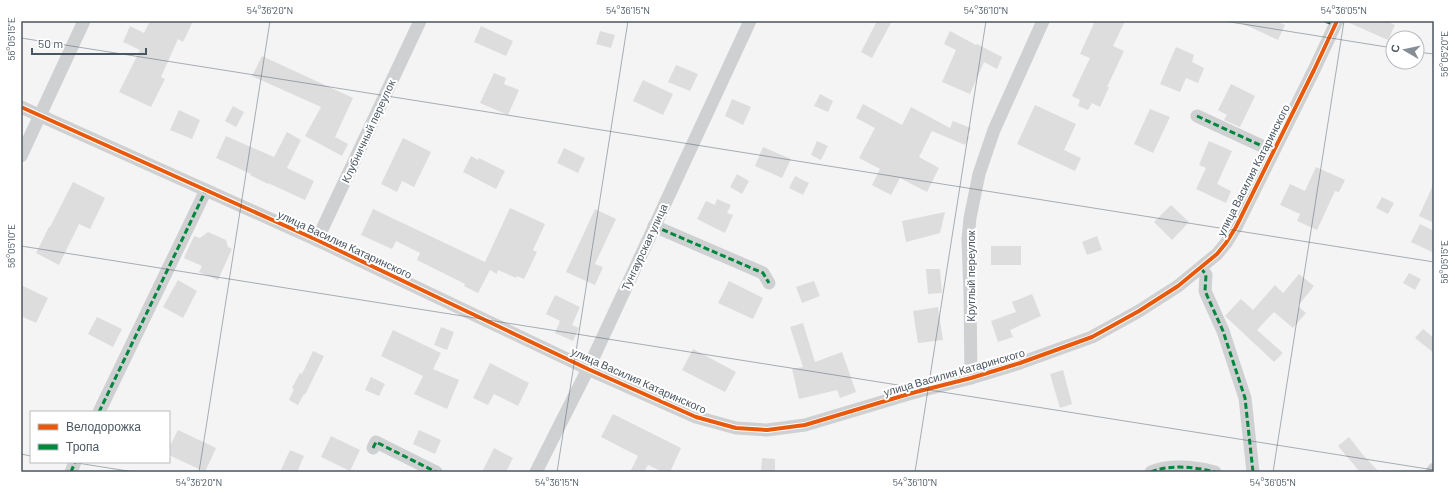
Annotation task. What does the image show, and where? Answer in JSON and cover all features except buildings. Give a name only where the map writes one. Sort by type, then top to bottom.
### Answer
[{"type":"street","points":[[21,156],[84,21]]},
{"type":"street","name":"Клубничный переулок","points":[[317,240],[420,21]]},
{"type":"street","name":"Тунгаурская улица","points":[[536,472],[588,369],[750,21]]},
{"type":"street","name":"Круглый переулок","points":[[971,378],[968,239],[970,218],[979,174],[994,130],[1043,21]]},
{"type":"street","name":"улица Василия Катаринского","points":[[21,107],[317,240],[588,369],[696,417],[736,428],[767,430],[805,425],[1020,363],[1092,337],[1139,311],[1178,286],[1217,254],[1236,227],[1314,70],[1332,22]]},
{"type":"street","points":[[1197,116],[1273,151]]},
{"type":"street","points":[[99,411],[206,190]]},
{"type":"street","points":[[654,226],[763,274],[769,283]]},
{"type":"street","points":[[1201,268],[1206,275],[1205,291],[1224,331],[1244,398],[1253,472]]},
{"type":"street","points":[[373,448],[376,442],[436,472]]},
{"type":"street","points":[[71,472],[76,463]]},
{"type":"street","points":[[1151,472],[1170,468],[1199,468],[1215,472]]},
{"type":"marked path","points":[[1325,21],[1335,25]]},
{"type":"marked path","points":[[1197,116],[1273,151]]},
{"type":"marked path","points":[[99,411],[206,190]]},
{"type":"marked path","points":[[654,226],[763,273],[769,283]]},
{"type":"marked path","points":[[1201,268],[1206,275],[1205,291],[1223,331],[1245,398],[1253,472]]},
{"type":"marked path","points":[[373,448],[376,442],[436,472]]},
{"type":"marked path","points":[[71,472],[75,463]]},
{"type":"marked path","points":[[1151,472],[1159,469],[1175,467],[1215,472]]},
{"type":"cycle path","points":[[21,107],[317,240],[588,369],[696,417],[736,428],[767,430],[805,425],[1020,363],[1092,337],[1139,311],[1178,286],[1217,254],[1236,227],[1337,21]]}]
